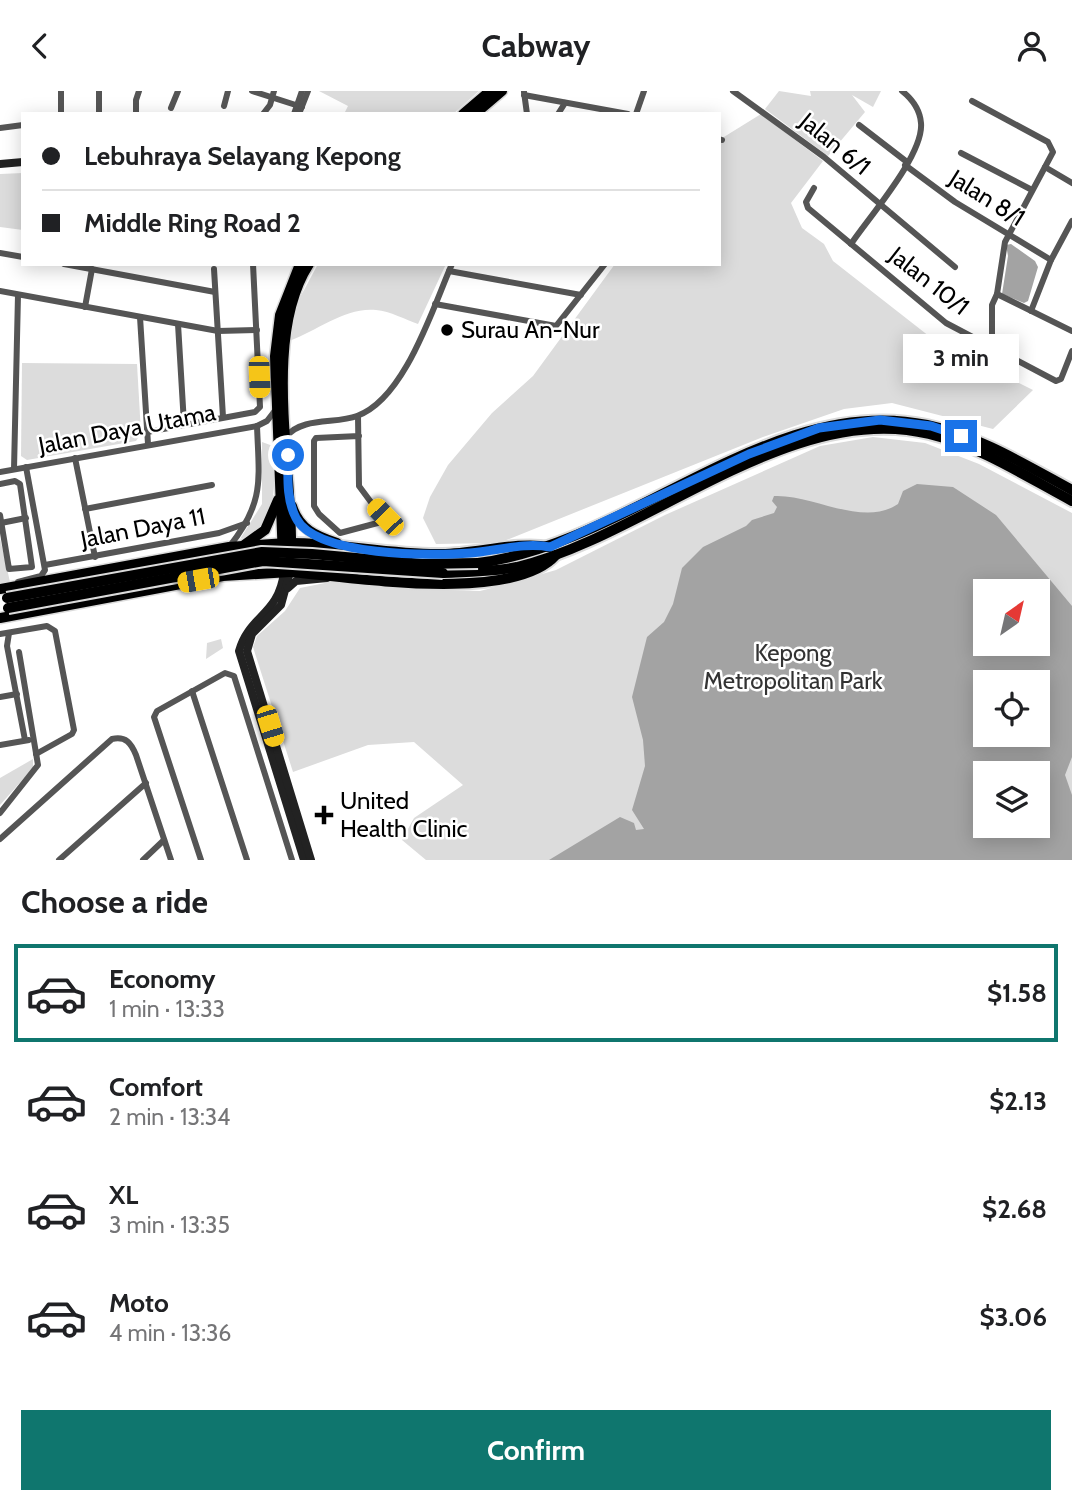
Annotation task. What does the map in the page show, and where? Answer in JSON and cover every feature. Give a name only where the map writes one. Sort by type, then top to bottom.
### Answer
[{"type":"highway","points":[[287,572],[470,583],[535,571],[547,565],[553,550],[749,454],[819,428],[847,422],[880,420],[914,423],[947,431],[976,441],[1072,490]]},
{"type":"highway","points":[[4,599],[262,552],[478,568],[553,550],[753,462],[813,439],[849,431],[912,431],[945,439],[1003,464],[1072,502]]},
{"type":"highway","points":[[286,543],[317,543],[438,554],[470,553],[533,544],[553,550]]},
{"type":"highway","points":[[317,543],[310,548],[306,559],[310,569],[320,574]]},
{"type":"main road","points":[[466,112],[490,91]]},
{"type":"main road","points":[[477,112],[502,91]]},
{"type":"main road","points":[[283,436],[277,408],[275,356],[278,326],[287,292],[299,266]]},
{"type":"main road","points":[[247,573],[287,572],[283,342],[296,292],[308,266]]},
{"type":"main road","points":[[247,545],[265,530],[284,493]]},
{"type":"main road","points":[[284,493],[300,524],[319,537],[350,548]]},
{"type":"main road","points":[[4,599],[229,547],[286,543]]},
{"type":"main road","points":[[0,618],[262,568],[268,561],[263,552],[247,545]]},
{"type":"street","points":[[61,91],[61,112]]},
{"type":"street","points":[[99,91],[99,112]]},
{"type":"street","points":[[136,112],[135,100],[139,91]]},
{"type":"street","points":[[171,108],[178,91]]},
{"type":"street","points":[[224,106],[228,91]]},
{"type":"street","points":[[252,91],[299,108]]},
{"type":"street","points":[[264,112],[274,91]]},
{"type":"street","points":[[299,108],[302,91]]},
{"type":"street","points":[[299,108],[308,91]]},
{"type":"street","points":[[637,112],[644,91]]},
{"type":"street","name":"Jalan 6/1","points":[[733,91],[824,157],[955,267]]},
{"type":"street","points":[[851,244],[919,142],[921,123],[912,100],[902,91]]},
{"type":"street","points":[[527,112],[524,93],[617,112]]},
{"type":"street","points":[[972,101],[1048,142],[1053,152],[1007,235],[997,294],[992,305],[992,345]]},
{"type":"street","points":[[559,112],[565,103]]},
{"type":"street","points":[[0,128],[21,125]]},
{"type":"street","name":"Jalan 8/1","points":[[859,125],[936,190],[1051,260]]},
{"type":"street","points":[[961,153],[1032,190]]},
{"type":"street","points":[[0,164],[21,162]]},
{"type":"street","points":[[1045,167],[1072,183]]},
{"type":"street","name":"Jalan 10/1","points":[[814,188],[806,202],[808,208],[946,323],[1056,381],[1061,379],[1072,351]]},
{"type":"street","points":[[1031,311],[1051,260],[1072,221]]},
{"type":"street","points":[[0,253],[21,257]]},
{"type":"street","points":[[75,266],[215,292]]},
{"type":"street","points":[[147,432],[255,412],[260,404],[253,266]]},
{"type":"street","points":[[435,304],[556,325],[600,266]]},
{"type":"street","points":[[214,268],[223,418]]},
{"type":"street","points":[[277,408],[259,425],[283,436],[301,425],[358,416],[389,391],[417,347],[451,268],[581,295]]},
{"type":"street","points":[[85,307],[92,269]]},
{"type":"street","points":[[0,291],[218,331],[257,330]]},
{"type":"street","points":[[997,294],[1072,331]]},
{"type":"street","points":[[14,469],[18,295]]},
{"type":"street","points":[[140,317],[148,444]]},
{"type":"street","points":[[178,324],[184,424]]},
{"type":"street","points":[[286,416],[301,425]]},
{"type":"street","points":[[358,416],[359,436],[359,485],[385,521],[340,533],[319,515],[314,506],[314,439],[359,436]]},
{"type":"street","name":"Jalan Daya Utama","points":[[0,472],[259,425]]},
{"type":"street","name":"Jalan Daya 11","points":[[229,547],[247,523],[260,492],[259,425]]},
{"type":"street","points":[[75,458],[95,557]]},
{"type":"street","points":[[4,599],[41,576],[45,565],[26,467]]},
{"type":"street","points":[[0,484],[15,481],[20,484],[33,566],[13,571],[9,569],[0,515]]},
{"type":"street","points":[[85,509],[212,485]]},
{"type":"street","points":[[1,523],[26,518]]},
{"type":"street","name":"Jalan Daya 11","points":[[45,565],[219,534],[247,523]]},
{"type":"street","points":[[287,572],[288,588]]},
{"type":"street","points":[[287,572],[277,601],[248,630],[243,651],[304,860]]},
{"type":"street","points":[[312,860],[243,651],[252,634],[276,612],[288,588],[296,581],[319,580],[333,575]]},
{"type":"street","points":[[0,634],[51,626],[55,631],[74,730],[72,734],[36,754]]},
{"type":"street","points":[[9,633],[4,647],[24,740]]},
{"type":"street","points":[[0,813],[38,765],[19,652]]},
{"type":"street","points":[[201,860],[155,717],[157,711],[225,673],[230,673],[238,687],[292,860]]},
{"type":"street","points":[[192,691],[247,860]]},
{"type":"street","points":[[0,697],[26,692]]},
{"type":"street","points":[[0,745],[34,739]]},
{"type":"street","points":[[0,838],[111,739],[124,739],[131,743],[171,860]]},
{"type":"street","points":[[59,860],[146,783]]},
{"type":"street","points":[[143,860],[164,841]]},
{"type":"green space","points":[[319,91],[479,91],[455,112],[345,112],[348,106]]},
{"type":"green space","points":[[779,91],[811,96],[810,91],[881,91],[873,107],[852,95],[865,112],[828,156],[765,109]]},
{"type":"green space","points":[[761,114],[823,161],[791,203],[802,228],[824,244],[833,261],[934,340],[1033,390],[993,429],[892,403],[844,409],[763,437],[499,543],[436,544],[423,518],[430,497],[448,465],[492,413],[533,376],[614,266],[721,266],[721,139]]},
{"type":"green space","points":[[21,173],[21,230],[0,227],[0,174]]},
{"type":"green space","points":[[317,266],[445,266],[418,324],[387,312],[365,310],[343,316],[289,341],[297,303]]},
{"type":"green space","points":[[22,363],[137,364],[141,433],[136,441],[27,460],[21,456]]},
{"type":"green space","name":"Kepong Metropolitan Park","points":[[873,437],[925,443],[979,464],[1072,513],[1072,860],[426,860],[402,840],[414,818],[463,785],[414,742],[368,745],[293,772],[253,647],[257,636],[285,611],[300,588],[330,582],[480,591],[556,570],[665,515],[820,446]]},
{"type":"green space","points":[[262,442],[273,446],[272,501],[263,524],[240,539],[262,504]]},
{"type":"green space","points":[[0,538],[10,582],[0,584]]},
{"type":"green space","points":[[221,639],[223,648],[206,659],[207,643]]},
{"type":"green space","points":[[33,759],[33,768],[0,805],[0,778]]},
{"type":"shaded area","points":[[1011,244],[1035,261],[1038,267],[1028,301],[1024,303],[1002,294],[1008,256],[1006,245]]},
{"type":"shaded area","points":[[917,484],[953,487],[996,515],[1049,579],[973,579],[973,656],[1050,656],[1050,580],[1072,606],[1072,757],[1065,775],[1072,795],[1072,860],[549,860],[620,817],[634,823],[636,830],[644,829],[632,810],[645,766],[643,740],[632,697],[647,637],[664,622],[673,604],[682,568],[703,547],[746,526],[752,520],[774,513],[777,507],[772,501],[774,496],[869,513],[898,504],[903,491]]},
{"type":"place","name":"Surau An-Nur","points":[[447,330]]},
{"type":"place","name":"United Health Clinic","points":[[324,815]]},
{"type":"route","points":[[288,455],[288,492],[296,518],[312,533],[350,548],[438,554],[470,553],[533,544],[550,547],[749,454],[819,428],[847,422],[880,420],[931,426],[961,436]]}]
